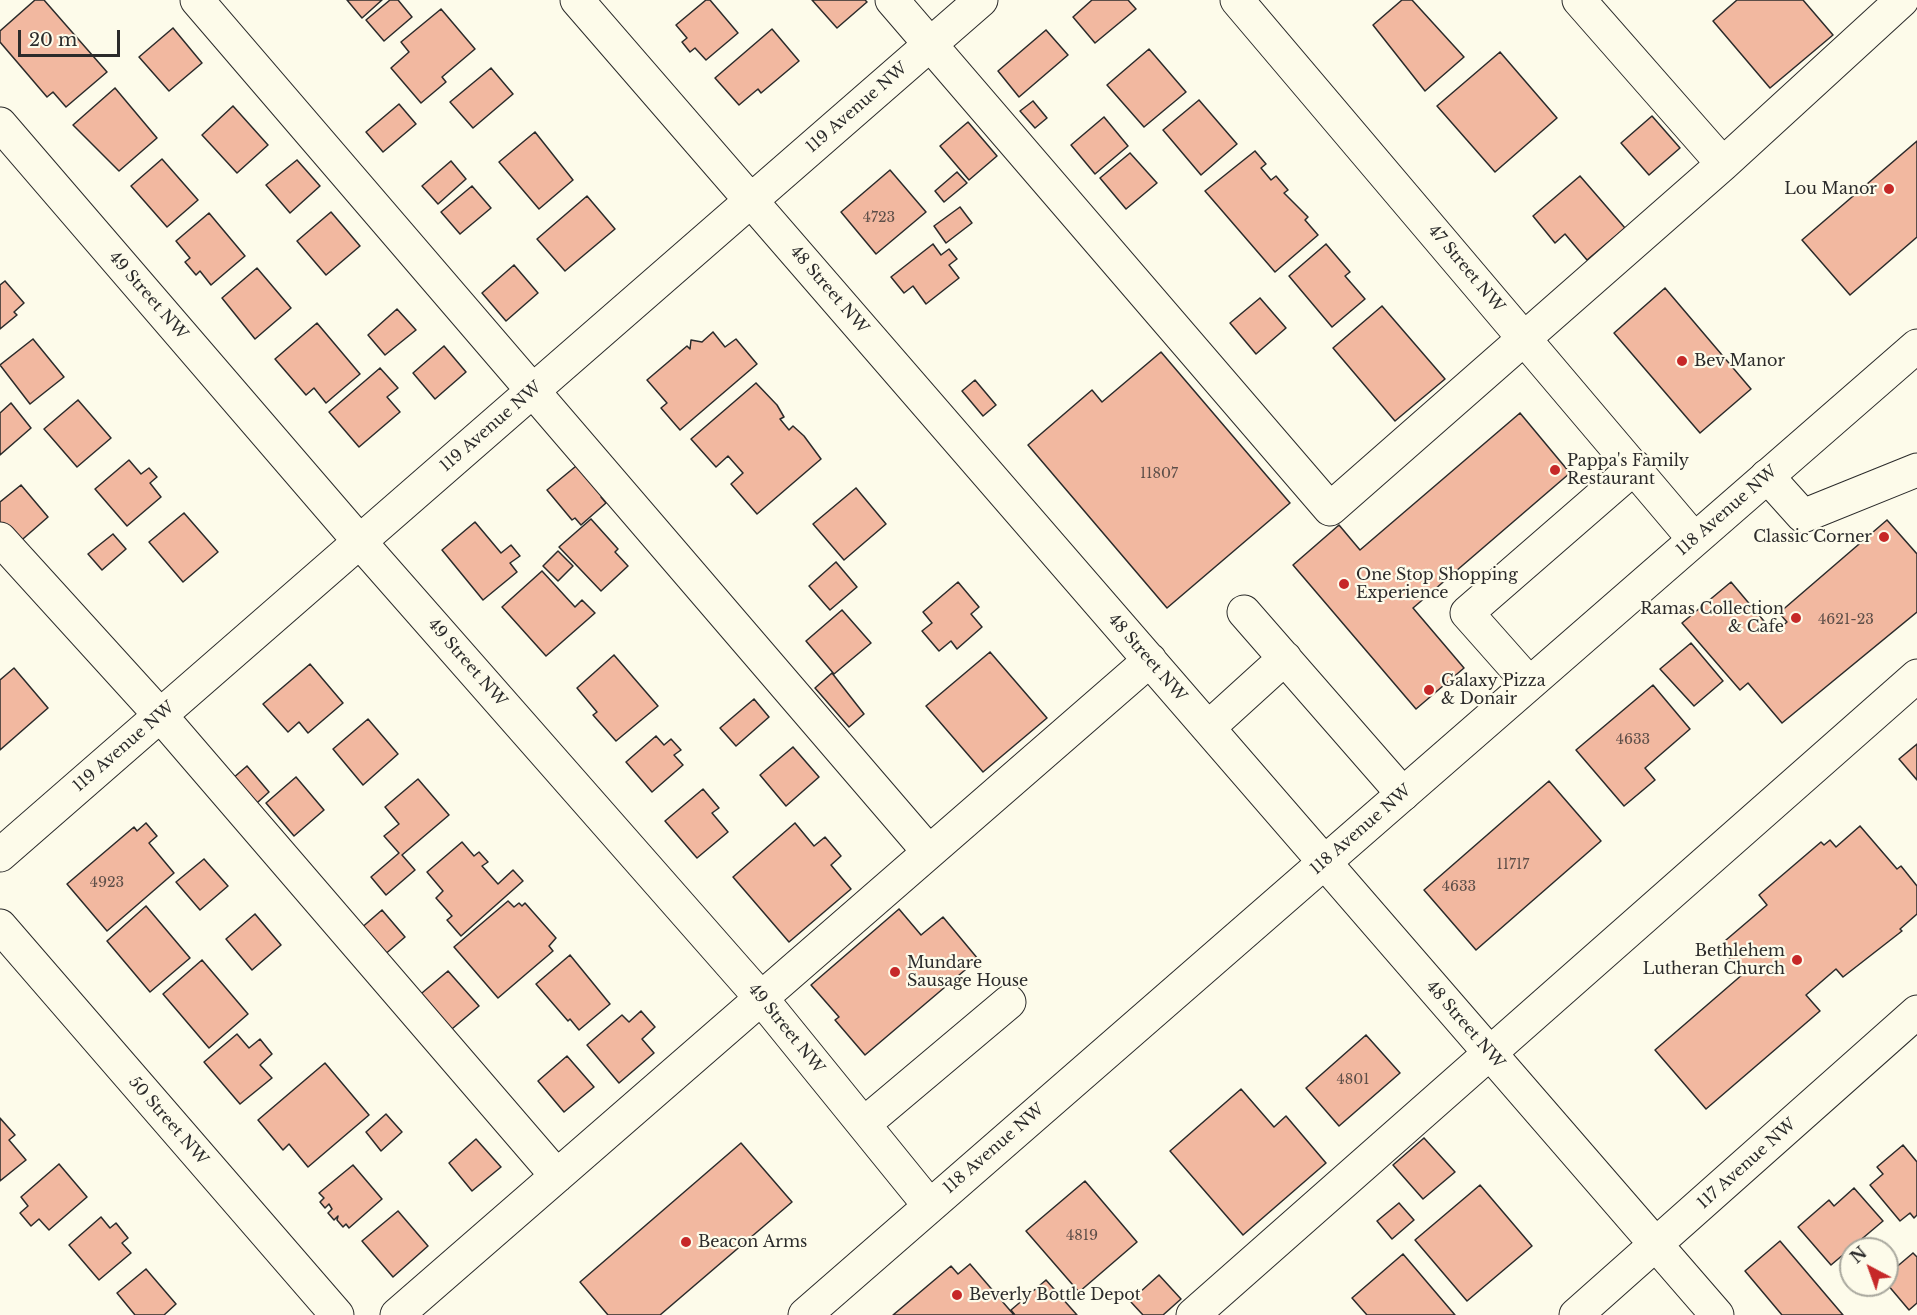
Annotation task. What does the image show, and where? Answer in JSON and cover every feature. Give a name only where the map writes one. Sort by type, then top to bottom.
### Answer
[{"type":"street","points":[[196,0],[929,852]]},
{"type":"street","name":"48 Street NW","points":[[577,0],[1717,1315]]},
{"type":"street","points":[[892,0],[1330,509],[1723,164],[1902,0]]},
{"type":"street","name":"119 Avenue NW","points":[[0,855],[981,0]]},
{"type":"street","name":"47 Street NW","points":[[1237,0],[1526,338],[1694,539]]},
{"type":"street","points":[[1579,0],[1723,164]]},
{"type":"street","name":"49 Street NW","points":[[0,124],[360,542],[762,998],[929,1205]]},
{"type":"street","name":"118 Avenue NW","points":[[805,1315],[1917,346]]},
{"type":"street","points":[[1529,683],[1467,614],[1635,467]]},
{"type":"street","points":[[1767,476],[1803,516],[1917,470]]},
{"type":"street","points":[[0,538],[160,715],[557,1176]]},
{"type":"street","points":[[1244,612],[1403,794]]},
{"type":"street","points":[[1208,728],[1285,658]]},
{"type":"street","points":[[397,1315],[1150,660]]},
{"type":"street","points":[[1193,1315],[1917,676]]},
{"type":"street","name":"50 Street NW","points":[[0,926],[337,1315]]},
{"type":"street","points":[[864,1124],[1009,1002]]},
{"type":"street","name":"117 Avenue NW","points":[[1576,1315],[1917,1012]]},
{"type":"building","points":[[35,0],[44,0],[107,72],[66,107],[53,92],[47,97],[0,42],[0,31]]},
{"type":"building","points":[[347,0],[382,0],[362,18]]},
{"type":"building","points":[[390,0],[398,0],[412,17],[384,41],[366,20]]},
{"type":"building","points":[[706,0],[710,0],[738,33],[706,60],[695,48],[690,52],[682,42],[687,38],[676,25]]},
{"type":"building","points":[[812,0],[865,0],[867,2],[837,28]]},
{"type":"building","points":[[1092,0],[1128,0],[1136,9],[1095,43],[1073,17]]},
{"type":"building","points":[[1402,0],[1412,0],[1464,57],[1425,91],[1373,25]]},
{"type":"building","points":[[1737,0],[1803,0],[1833,35],[1770,88],[1713,21]]},
{"type":"building","points":[[441,9],[475,49],[442,77],[446,82],[421,103],[391,68],[409,52],[401,42]]},
{"type":"building","points":[[173,28],[202,63],[169,91],[139,57]]},
{"type":"building","points":[[772,29],[799,61],[761,93],[758,89],[739,105],[715,78]]},
{"type":"building","points":[[1046,30],[1068,55],[1019,97],[998,71]]},
{"type":"building","points":[[1149,49],[1186,92],[1144,127],[1107,85]]},
{"type":"building","points":[[1500,52],[1557,118],[1495,172],[1437,106]]},
{"type":"building","points":[[491,68],[513,94],[473,128],[450,102]]},
{"type":"building","points":[[115,88],[157,138],[119,171],[73,125]]},
{"type":"building","points":[[1199,100],[1237,144],[1201,175],[1163,130]]},
{"type":"building","points":[[1033,101],[1047,118],[1035,128],[1020,111]]},
{"type":"building","points":[[399,104],[416,124],[383,152],[366,132]]},
{"type":"building","points":[[233,106],[268,145],[237,173],[202,135]]},
{"type":"building","points":[[1652,116],[1680,148],[1649,175],[1621,143]]},
{"type":"building","points":[[1104,117],[1128,146],[1095,174],[1071,145]]},
{"type":"building","points":[[968,122],[997,156],[969,180],[940,146]]},
{"type":"building","points":[[535,132],[573,180],[539,209],[499,162]]},
{"type":"building","name":"Lou Manor","points":[[1917,141],[1917,237],[1850,295],[1802,240]]},
{"type":"building","points":[[1255,151],[1266,164],[1261,168],[1271,180],[1276,176],[1288,190],[1284,193],[1308,217],[1305,220],[1318,235],[1275,272],[1205,191]]},
{"type":"building","points":[[1130,153],[1157,183],[1126,209],[1100,178]]},
{"type":"building","points":[[162,159],[198,200],[167,227],[131,186]]},
{"type":"building","points":[[297,160],[320,186],[290,213],[266,185]]},
{"type":"building","points":[[451,161],[466,179],[438,204],[422,186]]},
{"type":"building","points":[[890,170],[926,212],[876,254],[841,212]]},
{"type":"building","points":[[957,172],[967,183],[944,202],[935,191]]},
{"type":"building","points":[[1580,176],[1625,228],[1587,260],[1565,234],[1555,243],[1533,216]]},
{"type":"building","points":[[472,186],[491,208],[460,234],[441,212]]},
{"type":"building","points":[[587,196],[615,229],[565,271],[537,239]]},
{"type":"building","points":[[960,207],[972,223],[946,243],[934,226]]},
{"type":"building","points":[[331,212],[360,246],[326,275],[297,241]]},
{"type":"building","points":[[209,213],[245,256],[211,285],[200,271],[196,275],[185,262],[190,258],[176,241]]},
{"type":"building","points":[[933,244],[941,255],[949,249],[957,259],[949,265],[959,278],[926,304],[913,286],[904,293],[891,277]]},
{"type":"building","points":[[1326,244],[1350,272],[1345,276],[1365,299],[1332,327],[1289,276]]},
{"type":"building","points":[[514,265],[538,293],[506,321],[482,293]]},
{"type":"building","points":[[257,268],[291,308],[255,339],[222,298]]},
{"type":"building","points":[[5,281],[24,303],[14,312],[17,315],[0,329],[0,285]]},
{"type":"building","name":"Bev Manor","points":[[1665,288],[1751,389],[1700,433],[1614,333]]},
{"type":"building","points":[[1260,298],[1286,328],[1256,354],[1230,323]]},
{"type":"building","points":[[1382,306],[1445,379],[1395,421],[1333,348]]},
{"type":"building","points":[[397,309],[416,330],[385,355],[368,335]]},
{"type":"building","points":[[317,323],[360,374],[326,403],[314,388],[306,395],[275,359]]},
{"type":"building","points":[[713,332],[725,347],[736,339],[757,364],[680,430],[661,408],[667,403],[647,380],[687,346],[690,349],[691,340],[702,342]]},
{"type":"building","points":[[33,339],[64,377],[30,404],[0,365]]},
{"type":"building","points":[[444,346],[466,372],[435,399],[413,373]]},
{"type":"building","points":[[1161,352],[1290,503],[1167,608],[1028,445],[1092,390],[1102,402]]},
{"type":"building","points":[[380,368],[398,388],[387,397],[400,412],[359,447],[329,412]]},
{"type":"building","points":[[975,380],[996,405],[983,416],[962,391]]},
{"type":"building","points":[[756,383],[777,405],[784,417],[780,419],[789,430],[793,426],[804,436],[821,459],[757,514],[731,484],[743,473],[728,456],[716,467],[691,439]]},
{"type":"building","points":[[78,400],[111,438],[77,467],[44,429]]},
{"type":"building","points":[[11,403],[31,428],[0,455],[0,413]]},
{"type":"building","points":[[1520,413],[1570,473],[1413,608],[1464,668],[1416,709],[1293,565],[1339,525],[1360,550]]},
{"type":"building","points":[[129,460],[141,474],[149,468],[157,477],[150,483],[161,497],[127,526],[95,489]]},
{"type":"building","points":[[581,462],[606,493],[601,497],[606,503],[581,525],[575,518],[572,520],[547,490]]},
{"type":"building","points":[[21,485],[48,517],[16,545],[0,527],[0,502]]},
{"type":"building","points":[[856,488],[886,524],[844,560],[813,524]]},
{"type":"building","points":[[184,513],[218,552],[183,582],[149,542]]},
{"type":"building","points":[[591,519],[618,549],[615,552],[628,566],[601,591],[559,547]]},
{"type":"building","points":[[1887,520],[1917,554],[1917,612],[1782,723],[1748,683],[1740,690],[1682,623],[1731,582],[1774,633],[1787,622],[1779,613]]},
{"type":"building","points":[[475,522],[501,553],[511,545],[520,556],[510,563],[517,572],[483,600],[442,550]]},
{"type":"building","points":[[113,534],[126,549],[102,570],[88,554]]},
{"type":"building","points":[[558,551],[573,566],[558,581],[543,566]]},
{"type":"building","points":[[836,562],[857,587],[830,610],[809,586]]},
{"type":"building","points":[[542,571],[575,607],[582,600],[595,613],[546,656],[502,607]]},
{"type":"building","points":[[958,582],[979,607],[971,614],[982,627],[957,649],[951,641],[939,651],[922,631],[932,623],[923,612]]},
{"type":"building","points":[[842,610],[871,643],[834,674],[806,641]]},
{"type":"building","points":[[1691,643],[1723,681],[1694,706],[1660,669]]},
{"type":"building","points":[[990,652],[1047,718],[983,772],[926,706]]},
{"type":"building","points":[[614,655],[658,706],[616,741],[593,715],[597,712],[577,688]]},
{"type":"building","points":[[310,664],[343,703],[308,733],[299,722],[288,732],[263,704]]},
{"type":"building","points":[[14,668],[48,708],[0,750],[0,680]]},
{"type":"building","points":[[832,673],[864,714],[849,727],[815,688]]},
{"type":"building","points":[[1653,685],[1690,729],[1645,768],[1655,780],[1624,806],[1576,750]]},
{"type":"building","points":[[754,699],[769,717],[736,746],[720,728]]},
{"type":"building","points":[[368,719],[398,754],[363,785],[333,749]]},
{"type":"building","points":[[656,736],[664,745],[671,739],[681,750],[674,755],[683,765],[652,792],[626,762]]},
{"type":"building","points":[[1917,744],[1917,780],[1899,759]]},
{"type":"building","points":[[793,747],[819,777],[786,806],[760,775]]},
{"type":"building","points":[[247,766],[269,792],[248,811],[225,785]]},
{"type":"building","points":[[296,777],[324,810],[294,836],[266,803]]},
{"type":"building","points":[[418,779],[449,815],[402,855],[415,870],[386,895],[371,877],[399,853],[384,836],[399,824],[385,807]]},
{"type":"building","points":[[1549,781],[1601,841],[1476,950],[1424,890]]},
{"type":"building","points":[[703,789],[719,808],[712,813],[728,832],[697,858],[665,821]]},
{"type":"building","points":[[146,823],[157,836],[149,843],[174,873],[107,931],[67,884],[134,827],[137,831]]},
{"type":"building","points":[[795,823],[814,846],[825,837],[841,856],[831,865],[851,889],[789,942],[733,877]]},
{"type":"building","name":"Bethlehem Lutheran Church","points":[[1860,826],[1897,869],[1901,866],[1917,886],[1917,914],[1900,929],[1902,931],[1843,977],[1836,969],[1806,995],[1820,1011],[1706,1109],[1655,1050],[1743,974],[1719,946],[1767,905],[1759,895],[1821,842],[1824,845],[1830,840],[1836,847]]},
{"type":"building","points":[[462,842],[474,856],[479,852],[488,862],[482,866],[498,884],[513,870],[523,881],[461,936],[447,920],[452,916],[436,898],[443,891],[427,872]]},
{"type":"building","points":[[204,859],[228,886],[200,910],[176,882]]},
{"type":"building","points":[[508,901],[514,907],[519,903],[522,906],[525,903],[556,938],[549,946],[553,951],[498,998],[454,947]]},
{"type":"building","points":[[146,906],[190,958],[150,992],[107,941]]},
{"type":"building","name":"Mundare Sausage House","points":[[899,909],[921,935],[943,917],[978,959],[865,1055],[835,1020],[839,1017],[811,985]]},
{"type":"building","points":[[382,910],[405,937],[375,963],[352,936]]},
{"type":"building","points":[[255,914],[281,945],[252,970],[226,939]]},
{"type":"building","points":[[570,955],[610,1004],[579,1030],[570,1019],[568,1021],[536,984]]},
{"type":"building","points":[[202,960],[248,1014],[209,1048],[163,994]]},
{"type":"building","points":[[448,971],[479,1006],[446,1034],[416,998]]},
{"type":"building","points":[[641,1011],[655,1027],[642,1039],[654,1053],[619,1083],[587,1045],[622,1015],[629,1022]]},
{"type":"building","points":[[237,1034],[249,1048],[260,1039],[272,1054],[260,1065],[272,1078],[240,1104],[204,1062]]},
{"type":"building","points":[[1366,1035],[1400,1073],[1339,1126],[1306,1088]]},
{"type":"building","points":[[567,1056],[594,1087],[564,1112],[538,1081]]},
{"type":"building","points":[[325,1063],[369,1115],[308,1167],[289,1144],[283,1150],[258,1120]]},
{"type":"building","points":[[1241,1089],[1274,1127],[1286,1116],[1326,1163],[1243,1235],[1170,1151]]},
{"type":"building","points":[[386,1114],[402,1132],[381,1151],[366,1132]]},
{"type":"building","points":[[0,1118],[15,1135],[9,1140],[26,1160],[0,1181]]},
{"type":"building","points":[[1424,1138],[1455,1172],[1423,1199],[1393,1165]]},
{"type":"building","points":[[476,1139],[501,1167],[472,1191],[449,1163]]},
{"type":"building","name":"Beacon Arms","points":[[741,1143],[792,1202],[660,1315],[608,1315],[580,1282]]},
{"type":"building","points":[[1903,1145],[1917,1162],[1917,1215],[1914,1218],[1910,1213],[1900,1221],[1870,1185],[1883,1174],[1877,1167]]},
{"type":"building","points":[[59,1164],[87,1197],[49,1230],[39,1219],[31,1226],[20,1213],[28,1206],[21,1197]]},
{"type":"building","points":[[353,1165],[382,1199],[349,1228],[346,1224],[343,1227],[337,1220],[338,1216],[334,1220],[328,1213],[332,1209],[329,1204],[325,1208],[320,1202],[324,1198],[319,1193]]},
{"type":"building","points":[[1085,1181],[1137,1242],[1079,1292],[1026,1231]]},
{"type":"building","points":[[1480,1185],[1532,1246],[1467,1301],[1415,1240]]},
{"type":"building","points":[[1854,1188],[1883,1221],[1864,1237],[1839,1237],[1839,1258],[1831,1265],[1798,1227],[1829,1200],[1834,1206]]},
{"type":"building","points":[[1399,1203],[1414,1220],[1392,1239],[1377,1221]]},
{"type":"building","points":[[398,1211],[428,1246],[393,1277],[362,1241]]},
{"type":"building","points":[[101,1217],[110,1228],[116,1223],[128,1238],[122,1243],[131,1253],[99,1280],[69,1245]]},
{"type":"building","points":[[1780,1241],[1843,1315],[1782,1315],[1745,1271]]},
{"type":"building","points":[[1913,1253],[1917,1257],[1917,1303],[1909,1310],[1898,1297],[1899,1265]]},
{"type":"building","points":[[1403,1254],[1455,1315],[1367,1315],[1352,1298]]},
{"type":"building","name":"Beverly Bottle Depot","points":[[970,1264],[1014,1315],[893,1315],[951,1266],[958,1274]]},
{"type":"building","points":[[146,1269],[176,1304],[164,1315],[135,1315],[117,1293]]},
{"type":"building","points":[[1159,1275],[1181,1299],[1163,1315],[1143,1315],[1130,1301]]},
{"type":"building","points":[[1046,1280],[1077,1315],[1015,1315],[1011,1310]]},
{"type":"place","name":"Lou Manor","points":[[1889,189]]},
{"type":"place","name":"Bev Manor","points":[[1682,361]]},
{"type":"place","name":"Pappa's Family Restaurant","points":[[1555,470]]},
{"type":"place","name":"Classic Corner","points":[[1884,537]]},
{"type":"place","name":"One Stop Shopping Experience","points":[[1344,584]]},
{"type":"place","name":"Ramas Collection & Cafe","points":[[1796,618]]},
{"type":"place","name":"Galaxy Pizza & Donair","points":[[1429,690]]},
{"type":"place","name":"Bethlehem Lutheran Church","points":[[1797,960]]},
{"type":"place","name":"Mundare Sausage House","points":[[895,972]]},
{"type":"place","name":"Beacon Arms","points":[[686,1242]]},
{"type":"place","name":"Beverly Bottle Depot","points":[[957,1295]]}]
